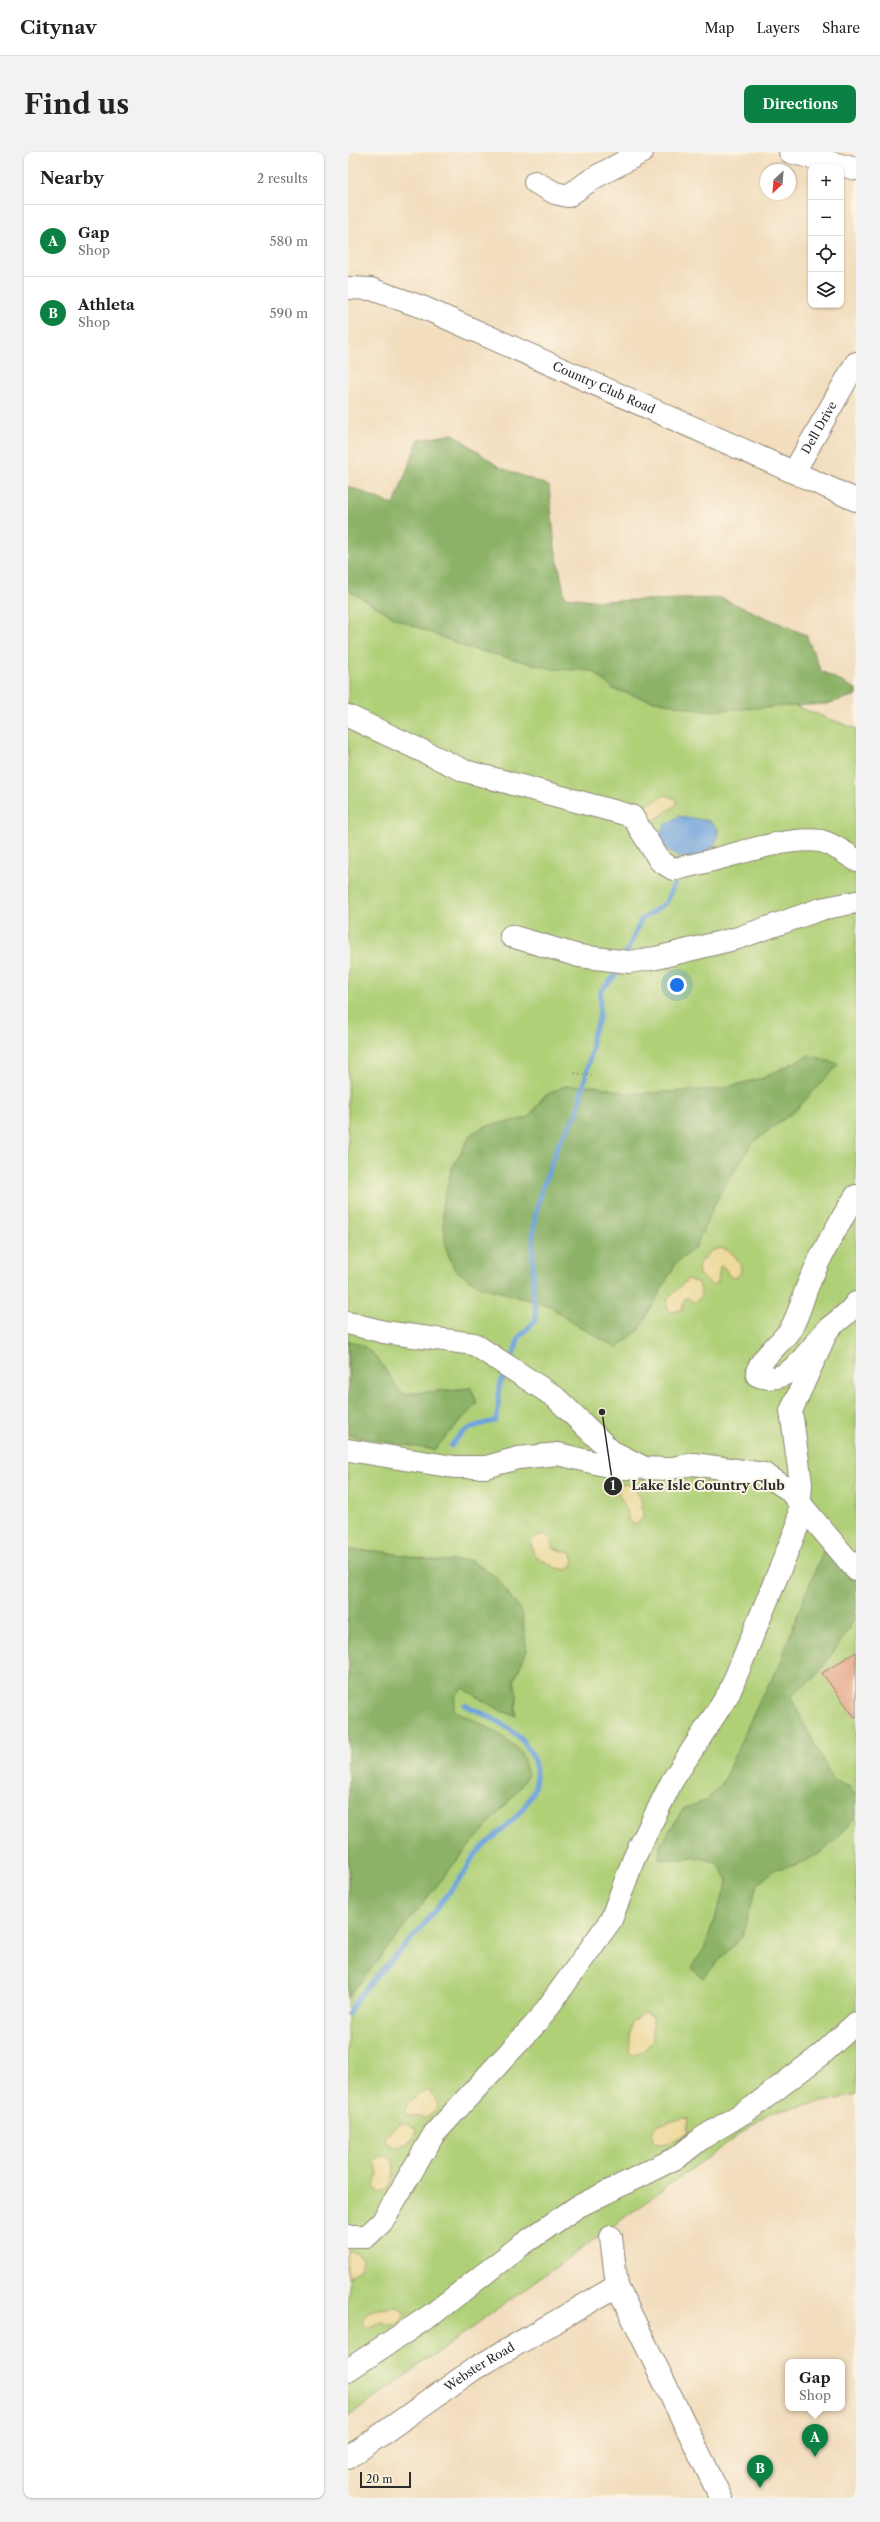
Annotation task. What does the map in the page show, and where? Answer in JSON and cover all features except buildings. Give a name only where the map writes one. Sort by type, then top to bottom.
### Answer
[{"type":"street","points":[[535,182],[555,193],[568,196],[592,179],[642,152]]},
{"type":"street","points":[[790,152],[856,169]]},
{"type":"street","name":"Country Club Road","points":[[348,288],[371,289],[422,307],[856,500]]},
{"type":"street","name":"Dell Drive","points":[[794,472],[856,363]]},
{"type":"street","points":[[348,716],[428,755],[465,771],[632,816],[660,861],[673,870],[758,848],[797,842],[820,841],[830,844],[856,860]]},
{"type":"street","points":[[511,936],[579,956],[623,962],[656,958],[738,938],[821,909],[856,902]]},
{"type":"street","points":[[856,1196],[806,1290],[796,1321],[776,1349],[762,1361],[756,1370],[757,1375],[762,1378],[780,1376],[792,1369],[828,1329],[850,1312],[856,1304]]},
{"type":"street","points":[[348,1323],[384,1332],[474,1344],[499,1362],[555,1397],[611,1451],[645,1468]]},
{"type":"street","points":[[348,2236],[367,2236],[382,2222],[434,2134],[538,2021],[611,1920],[634,1858],[672,1781],[729,1693],[798,1525],[800,1470],[790,1411],[828,1329]]},
{"type":"street","points":[[348,1450],[454,1467],[486,1466],[518,1458],[558,1454],[616,1468],[666,1469],[694,1464],[764,1474],[788,1489],[856,1570]]},
{"type":"street","points":[[348,2370],[434,2313],[520,2246],[577,2207],[678,2157],[702,2138],[753,2107],[821,2055],[856,2022]]},
{"type":"street","points":[[611,2237],[616,2286],[721,2498]]},
{"type":"street","name":"Webster Road","points":[[348,2458],[474,2370],[616,2286]]},
{"type":"path","points":[[574,1073],[595,1076]]},
{"type":"green space","points":[[453,434],[499,467],[549,486],[555,548],[565,597],[601,601],[721,598],[806,635],[821,671],[856,689],[856,695],[827,704],[704,711],[645,699],[613,689],[593,671],[553,669],[468,648],[397,619],[351,592],[348,589],[348,486],[394,505],[418,440]]},
{"type":"green space","points":[[348,528],[411,560],[856,729],[856,2095],[769,2113],[348,2417]]},
{"type":"green space","points":[[809,1055],[839,1064],[796,1110],[753,1142],[719,1195],[695,1248],[676,1263],[639,1330],[617,1348],[573,1323],[550,1306],[478,1286],[454,1269],[446,1248],[442,1206],[452,1168],[471,1134],[486,1126],[528,1118],[543,1097],[564,1086],[596,1086],[631,1094],[719,1089],[763,1078]]},
{"type":"green space","points":[[348,1341],[366,1348],[380,1362],[403,1394],[471,1388],[477,1403],[434,1450],[348,1435]]},
{"type":"green space","points":[[824,1549],[856,1583],[856,1609],[850,1628],[816,1677],[798,1689],[791,1698],[833,1780],[850,1787],[856,1798],[856,1817],[823,1852],[796,1865],[775,1869],[757,1885],[742,1936],[703,1978],[691,1968],[704,1949],[728,1880],[716,1862],[701,1858],[660,1860],[660,1846],[684,1808],[705,1801],[721,1785],[760,1700],[779,1667],[796,1618]]},
{"type":"green space","points":[[348,1550],[378,1551],[440,1561],[470,1560],[496,1577],[522,1613],[527,1651],[514,1680],[517,1695],[516,1715],[503,1712],[463,1688],[456,1695],[454,1710],[493,1730],[521,1751],[528,1775],[510,1800],[458,1859],[348,1998]]},
{"type":"sand","points":[[665,795],[676,799],[676,805],[656,819],[647,821],[642,812],[645,806]]},
{"type":"sand","points":[[721,1248],[732,1253],[738,1260],[741,1272],[736,1278],[730,1277],[724,1267],[720,1266],[718,1282],[712,1285],[699,1275],[698,1265],[711,1251]]},
{"type":"sand","points":[[688,1279],[698,1283],[701,1289],[700,1297],[694,1303],[689,1298],[685,1298],[682,1310],[672,1312],[667,1308],[668,1298]]},
{"type":"sand","points":[[624,1484],[634,1488],[640,1496],[643,1518],[635,1525],[629,1521],[625,1506],[618,1493],[620,1486]]},
{"type":"sand","points":[[543,1534],[551,1538],[552,1548],[571,1553],[574,1560],[573,1564],[568,1570],[556,1568],[534,1555],[531,1543],[533,1538]]},
{"type":"sand","points":[[645,2013],[653,2017],[653,2041],[641,2053],[633,2055],[629,2052],[631,2022]]},
{"type":"sand","points":[[429,2091],[434,2096],[438,2104],[434,2113],[427,2118],[407,2115],[405,2111],[410,2101],[417,2095]]},
{"type":"sand","points":[[684,2118],[689,2119],[687,2132],[675,2140],[666,2143],[657,2144],[653,2142],[652,2133],[657,2125]]},
{"type":"sand","points":[[399,2123],[407,2123],[417,2131],[411,2141],[398,2147],[387,2144],[384,2137]]},
{"type":"sand","points":[[379,2156],[391,2158],[394,2167],[391,2183],[380,2192],[375,2190],[375,2182],[378,2174],[375,2162]]},
{"type":"sand","points":[[348,2252],[357,2252],[363,2259],[360,2268],[348,2278]]},
{"type":"sand","points":[[398,2307],[405,2313],[400,2324],[392,2325],[382,2322],[368,2328],[363,2323],[366,2313],[377,2309]]},
{"type":"water","points":[[679,816],[709,821],[718,829],[716,840],[711,849],[702,855],[681,857],[671,853],[664,846],[659,835],[665,825]]},
{"type":"waterway","points":[[625,956],[641,920],[666,903],[679,873]]},
{"type":"waterway","points":[[511,1362],[519,1337],[535,1321],[536,1311],[533,1298],[533,1237],[535,1215],[543,1186],[559,1143],[577,1113],[592,1049],[592,1036],[599,1020],[601,991],[622,968]]},
{"type":"waterway","points":[[451,1446],[460,1435],[470,1428],[495,1421],[500,1386],[507,1371]]},
{"type":"waterway","points":[[348,2014],[374,1979],[429,1918],[465,1872],[474,1856],[521,1811],[529,1800],[534,1789],[536,1778],[535,1764],[530,1751],[522,1741],[501,1723],[465,1705]]},
{"type":"place","name":"Lake Isle Country Club","points":[[602,1412]]},
{"type":"place","name":"Gap","points":[[815,2457]]},
{"type":"place","name":"Athleta","points":[[760,2488]]}]
